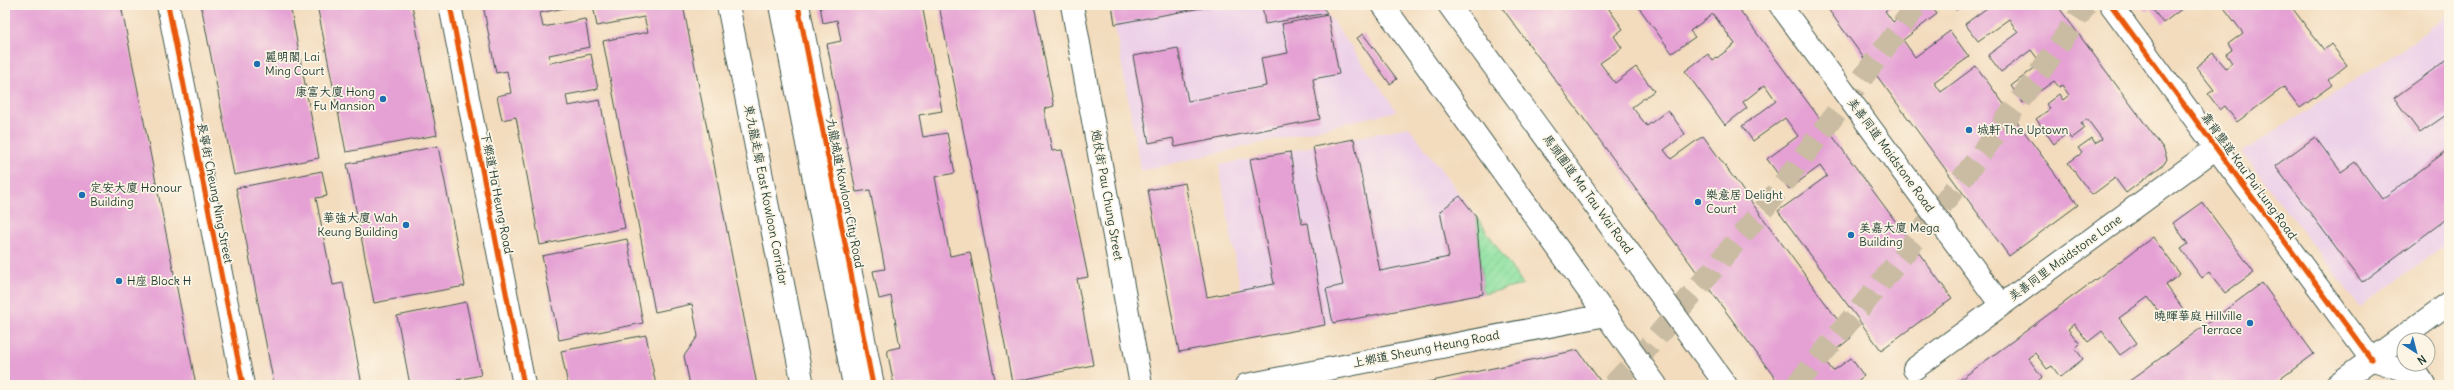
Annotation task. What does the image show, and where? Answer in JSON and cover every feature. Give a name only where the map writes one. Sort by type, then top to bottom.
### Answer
[{"type":"main road","name":"長寧街 Cheung Ning Street","points":[[168,5],[244,385]]},
{"type":"main road","name":"下鄉道 Ha Heung Road","points":[[450,5],[524,385]]},
{"type":"main road","points":[[718,5],[792,385]]},
{"type":"main road","name":"東九龍走廊 East Kowloon Corridor","points":[[728,5],[803,385]]},
{"type":"main road","points":[[780,5],[854,385]]},
{"type":"main road","name":"九龍城道 Kowloon City Road","points":[[798,5],[873,385]]},
{"type":"main road","name":"炮仗街 Pau Chung Street","points":[[1072,5],[1141,385]]},
{"type":"main road","points":[[1383,5],[1656,385]]},
{"type":"main road","name":"馬頭圍道 Ma Tau Wai Road","points":[[1449,5],[1726,385]]},
{"type":"main road","name":"美善同道 Maidstone Road","points":[[1780,5],[2001,305]]},
{"type":"main road","name":"靠背壟道 Kau Pui Lung Road","points":[[2111,5],[2371,360]]},
{"type":"main road","name":"美善同里 Maidstone Lane","points":[[1914,369],[2216,148]]},
{"type":"main road","points":[[2336,385],[2449,303]]},
{"type":"main road","name":"上鄉道 Sheung Heung Road","points":[[1246,385],[1606,315]]},
{"type":"main road","points":[[2371,360],[2418,375],[2425,385]]},
{"type":"shaded area","points":[[1111,5],[1321,5],[1397,111],[1141,171]]},
{"type":"shaded area","points":[[2449,14],[2449,242],[2360,307],[2242,152],[2400,51]]},
{"type":"shaded area","points":[[1409,127],[1476,216],[1483,294],[1249,339],[1219,165]]},
{"type":"green space","points":[[1476,216],[1523,285],[1483,294]]},
{"type":"building","name":"定安大廈 Honour Building","points":[[5,5],[121,5],[196,385],[5,385]]},
{"type":"building","points":[[201,5],[290,5],[319,158],[234,175]]},
{"type":"building","name":"康富大廈 Hong Fu Mansion","points":[[317,5],[412,5],[437,135],[346,152]]},
{"type":"building","points":[[483,5],[579,5],[540,13],[543,27],[585,19],[590,47],[549,55],[550,63],[591,54],[598,89],[566,95],[568,106],[600,100],[625,228],[540,245],[516,117],[502,120],[497,96],[511,93],[507,71],[496,73]]},
{"type":"building","points":[[593,5],[683,5],[757,385],[690,385],[684,356],[698,336],[692,304],[655,312],[603,41],[648,32],[644,17],[597,26]]},
{"type":"building","points":[[820,5],[922,5],[942,111],[919,115],[923,137],[947,133],[955,173],[935,177],[950,256],[970,252],[996,385],[894,385],[887,350],[900,347],[891,296],[879,299],[873,271],[885,269],[870,190],[856,192],[827,44],[841,41],[837,20],[823,23]]},
{"type":"building","points":[[939,5],[1034,5],[1054,106],[1044,109],[1052,151],[1062,150],[1088,277],[1077,279],[1093,365],[1012,382]]},
{"type":"building","points":[[1112,5],[1212,5],[1212,6],[1115,24]]},
{"type":"building","points":[[1262,5],[1321,5],[1327,13],[1265,24]]},
{"type":"building","points":[[1500,5],[1606,5],[1623,29],[1614,36],[1622,48],[1600,63],[1615,83],[1636,67],[1654,91],[1632,107],[1647,126],[1668,110],[1685,134],[1664,150],[1671,159],[1703,136],[1851,338],[1824,359],[1833,371],[1851,358],[1864,376],[1852,385],[1780,385]]},
{"type":"building","points":[[1637,5],[1736,5],[1952,298],[1881,350],[1778,211],[1827,176],[1820,166],[1789,189],[1767,159],[1798,136],[1785,118],[1753,141],[1742,126],[1776,101],[1765,85],[1743,102],[1747,108],[1725,125],[1685,71],[1708,54],[1713,61],[1735,44],[1713,14],[1690,31],[1695,37],[1672,53]]},
{"type":"building","points":[[1825,5],[1894,5],[1885,11],[1893,22],[1916,5],[1930,5],[1937,14],[1903,40],[1915,57],[1950,31],[1969,57],[1934,82],[1941,92],[1976,66],[2078,205],[2009,256]]},
{"type":"building","points":[[1952,5],[1963,5],[1956,10]]},
{"type":"building","points":[[1991,5],[2057,5],[2163,148],[2167,159],[2164,164],[2126,193],[2115,178],[2092,195],[2068,163],[2082,153],[2078,148],[2092,138],[2095,143],[2102,139],[2087,119],[2081,123],[2084,129],[2071,139],[2067,133],[2054,144],[2036,119],[2050,109],[2046,104],[2059,94],[2063,100],[2069,95],[2062,85],[2059,87],[2054,81],[2023,103],[2011,86],[2041,63],[2031,50],[2001,72],[1988,55],[2018,33],[2009,19],[1978,41],[1965,24]]},
{"type":"building","points":[[2142,5],[2187,5],[2163,23],[2151,7],[2146,10]]},
{"type":"building","points":[[2222,5],[2290,5],[2324,50],[2331,44],[2347,65],[2328,80],[2332,85],[2300,108],[2284,87],[2237,122],[2225,106],[2220,110],[2208,94],[2214,90],[2196,67],[2213,53],[2226,68],[2232,63],[2226,54],[2232,50],[2228,44],[2243,33]]},
{"type":"building","points":[[1328,15],[1339,74],[1313,79],[1320,119],[1175,147],[1173,138],[1149,143],[1133,56],[1178,48],[1188,101],[1266,86],[1261,58],[1288,53],[1282,24]]},
{"type":"building","points":[[1363,34],[1397,79],[1390,84],[1357,38]]},
{"type":"building","points":[[2449,58],[2449,113],[2420,133],[2394,98]]},
{"type":"building","points":[[2315,137],[2341,172],[2355,162],[2382,199],[2449,149],[2449,217],[2362,282],[2275,166]]},
{"type":"building","points":[[1354,139],[1380,271],[1449,257],[1440,211],[1460,196],[1476,216],[1483,294],[1333,323],[1326,289],[1343,285],[1313,147]]},
{"type":"building","name":"華強大廈 Wah Keung Building","points":[[438,146],[465,286],[374,303],[347,164]]},
{"type":"building","points":[[1290,152],[1302,224],[1308,223],[1325,325],[1179,352],[1148,190],[1185,183],[1207,297],[1274,284],[1250,159]]},
{"type":"building","points":[[322,171],[327,196],[316,198],[333,285],[343,283],[362,385],[274,385],[236,188]]},
{"type":"building","points":[[2202,202],[2254,272],[2225,293],[2209,272],[2202,278],[2181,249],[2188,244],[2173,223]]},
{"type":"building","points":[[2153,237],[2180,274],[2166,285],[2183,309],[2166,322],[2148,297],[2119,318],[2137,343],[2120,355],[2102,331],[2088,342],[2074,324],[2068,329],[2080,344],[2075,348],[2083,359],[2060,377],[2052,366],[2047,369],[2035,353],[2028,358],[2042,377],[2034,385],[1953,385]]},
{"type":"building","points":[[627,239],[643,323],[559,340],[542,256]]},
{"type":"building","name":"曉暉華庭 Hillville Terrace","points":[[2262,283],[2314,354],[2272,385],[2124,385]]},
{"type":"building","points":[[466,302],[481,375],[457,380],[458,385],[410,385],[397,316]]},
{"type":"building","points":[[646,335],[656,385],[568,385],[561,351]]},
{"type":"building","points":[[1578,350],[1603,385],[1418,384]]},
{"type":"tunnel","points":[[1613,385],[1644,352],[1770,201],[1917,5]]},
{"type":"tunnel","points":[[1796,385],[1873,293],[1983,152],[2086,5]]},
{"type":"cycle path","points":[[168,5],[243,385]]},
{"type":"cycle path","points":[[450,5],[524,385]]},
{"type":"cycle path","points":[[798,5],[873,385]]},
{"type":"cycle path","points":[[2111,5],[2371,359]]},
{"type":"place","name":"麗明閣 Lai Ming Court","points":[[257,64]]},
{"type":"place","name":"康富大廈 Hong Fu Mansion","points":[[383,99]]},
{"type":"place","name":"城軒 The Uptown","points":[[1969,130]]},
{"type":"place","name":"定安大廈 Honour Building","points":[[82,195]]},
{"type":"place","name":"樂意居 Delight Court","points":[[1698,202]]},
{"type":"place","name":"華強大廈 Wah Keung Building","points":[[406,225]]},
{"type":"place","name":"美嘉大廈 Mega Building","points":[[1851,235]]},
{"type":"place","name":"H座 Block H","points":[[119,281]]},
{"type":"place","name":"曉暉華庭 Hillville Terrace","points":[[2250,323]]}]
